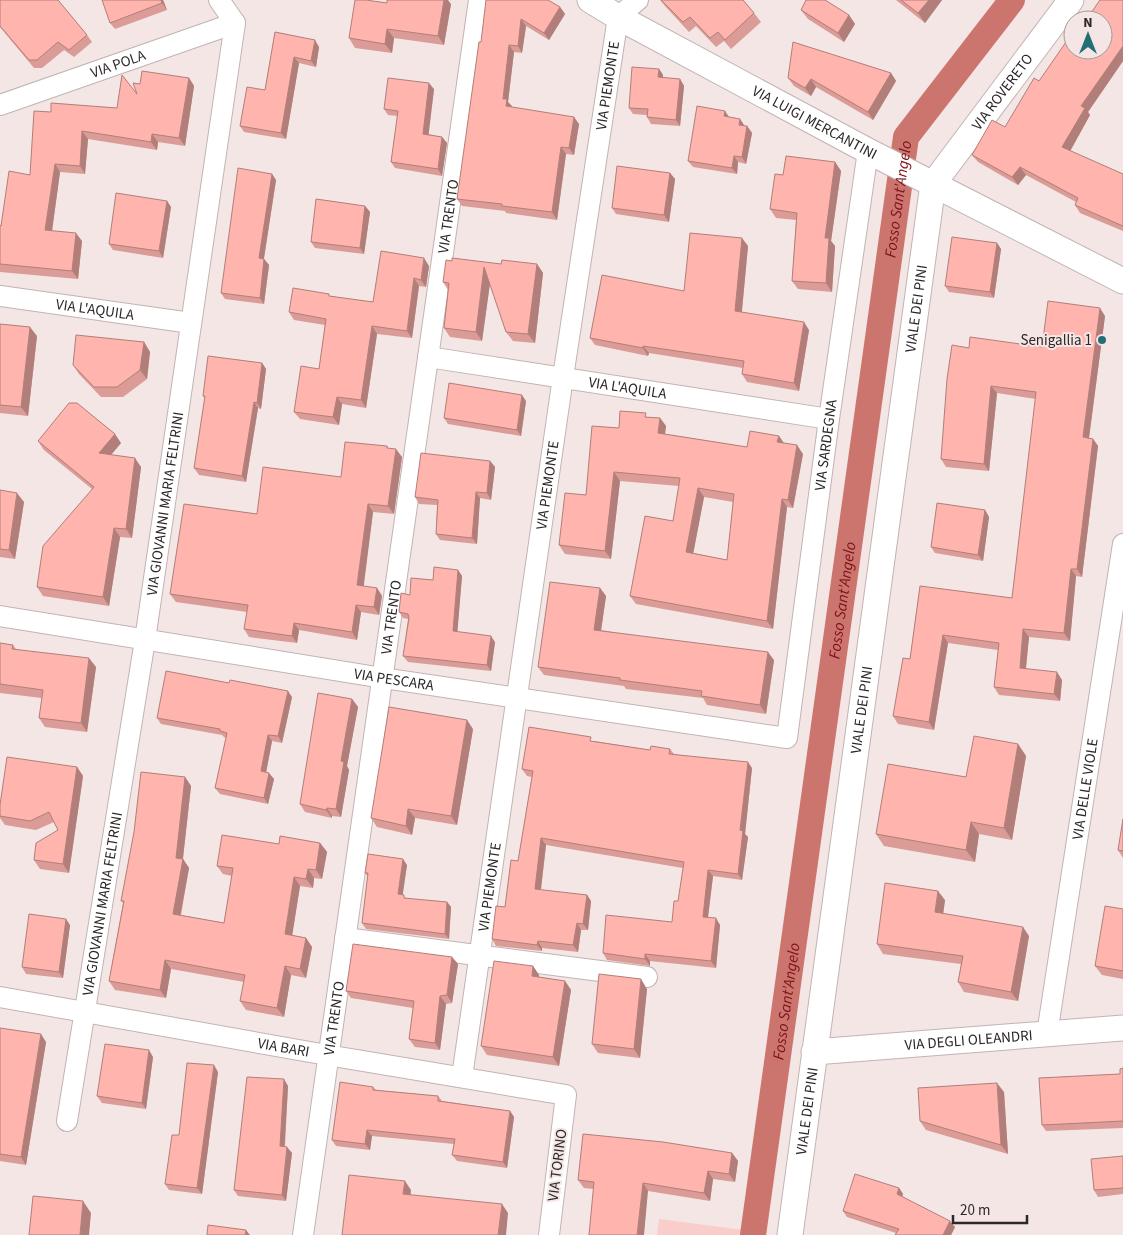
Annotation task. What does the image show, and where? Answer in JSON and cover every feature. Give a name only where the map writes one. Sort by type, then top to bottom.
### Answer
[{"type":"street","points":[[219,0],[235,23]]},
{"type":"street","name":"VIA TRENTO","points":[[303,1235],[327,1055],[346,938],[479,0]]},
{"type":"street","name":"VIA LUIGI MERCANTINI","points":[[590,0],[618,17],[868,150],[1123,281]]},
{"type":"street","points":[[618,17],[638,0]]},
{"type":"street","name":"VIA ROVERETO","points":[[933,184],[1071,0]]},
{"type":"street","name":"VIA PIEMONTE","points":[[462,1077],[563,377],[618,17]]},
{"type":"street","name":"VIA POLA","points":[[0,105],[235,23]]},
{"type":"street","name":"VIA GIOVANNI MARIA FELTRINI","points":[[67,1121],[145,640],[235,23]]},
{"type":"street","name":"VIA SARDEGNA","points":[[787,738],[829,419],[868,150]]},
{"type":"street","name":"VIALE DEI PINI","points":[[790,1235],[933,184]]},
{"type":"street","name":"VIA L'AQUILA","points":[[0,296],[191,323]]},
{"type":"street","name":"VIA L'AQUILA","points":[[428,357],[829,419]]},
{"type":"street","name":"VIA DELLE VIOLE","points":[[1048,1034],[1123,544]]},
{"type":"street","name":"VIA PESCARA","points":[[0,616],[383,678],[787,738]]},
{"type":"street","points":[[346,938],[647,977]]},
{"type":"street","name":"VIA BARI","points":[[0,997],[327,1055],[566,1094]]},
{"type":"street","name":"VIA DEGLI OLEANDRI","points":[[814,1052],[1123,1028]]},
{"type":"street","name":"VIA TORINO","points":[[549,1235],[566,1094]]},
{"type":"shaded area","points":[[659,1219],[751,1231],[751,1235],[657,1235]]},
{"type":"building","points":[[0,0],[58,0],[87,35],[69,50],[58,42],[37,60],[29,60],[0,26]]},
{"type":"building","points":[[102,0],[161,0],[162,3],[110,23]]},
{"type":"building","points":[[355,0],[387,3],[387,0],[444,0],[438,36],[387,29],[385,44],[349,38]]},
{"type":"building","points":[[486,0],[548,0],[560,7],[544,33],[521,19],[518,46],[509,45],[503,99],[507,99],[506,106],[574,117],[569,148],[561,147],[552,212],[457,199]]},
{"type":"building","points":[[661,0],[743,0],[754,13],[725,40],[718,32],[710,38],[690,17],[683,22]]},
{"type":"building","points":[[806,0],[825,0],[849,15],[838,33],[801,10]]},
{"type":"building","points":[[901,0],[929,0],[918,13]]},
{"type":"building","points":[[1100,0],[1123,0],[1123,46],[1081,106],[1085,108],[1062,147],[1123,174],[1123,226],[1075,205],[1078,198],[1020,167],[1012,177],[972,155],[992,120],[1005,127],[1034,78],[1039,81],[1063,46],[1063,60],[1113,60],[1113,10],[1093,10]]},
{"type":"building","points":[[275,32],[315,40],[311,61],[294,57],[281,133],[240,126],[247,87],[265,90]]},
{"type":"building","points":[[793,42],[891,73],[868,112],[811,79],[805,88],[788,78]]},
{"type":"building","points":[[632,67],[659,69],[658,77],[680,79],[676,120],[647,117],[648,109],[629,108]]},
{"type":"building","points":[[142,71],[189,78],[179,138],[152,134],[151,142],[82,131],[80,166],[55,164],[45,230],[76,233],[72,271],[0,264],[0,226],[9,171],[30,175],[34,111],[51,112],[51,103],[117,108],[122,75],[137,94],[133,83],[140,84]]},
{"type":"building","points":[[388,78],[429,83],[423,134],[442,137],[438,169],[391,162],[398,111],[384,109]]},
{"type":"building","points":[[697,106],[725,111],[724,116],[740,119],[739,125],[747,126],[742,157],[734,156],[732,168],[688,161]]},
{"type":"building","points":[[786,156],[835,162],[825,238],[829,238],[826,283],[792,281],[797,213],[770,209],[775,174],[783,175]]},
{"type":"building","points":[[617,166],[670,173],[664,215],[612,208]]},
{"type":"building","points":[[238,168],[272,174],[259,258],[264,259],[260,298],[221,293]]},
{"type":"building","points":[[116,193],[167,201],[159,251],[109,244]]},
{"type":"building","points":[[316,199],[365,206],[360,248],[311,242]]},
{"type":"building","points":[[690,233],[742,238],[735,311],[804,322],[794,383],[742,374],[744,361],[643,346],[643,348],[590,338],[602,275],[684,291]]},
{"type":"building","points":[[952,237],[997,243],[990,292],[945,286]]},
{"type":"building","points":[[381,251],[424,258],[421,280],[414,278],[407,331],[372,326],[361,400],[337,397],[333,417],[294,412],[301,366],[319,369],[326,319],[289,312],[293,288],[329,294],[329,296],[373,302]]},
{"type":"building","points":[[452,258],[501,264],[502,260],[537,264],[528,334],[506,332],[484,267],[476,332],[444,328],[449,283],[443,282],[446,260],[452,261]]},
{"type":"building","points":[[1048,301],[1100,308],[1083,437],[1093,439],[1077,569],[1071,569],[1064,633],[1023,629],[1020,668],[1057,672],[1054,694],[994,687],[999,643],[943,635],[929,722],[893,716],[903,658],[910,659],[920,586],[1012,598],[1036,392],[991,386],[984,464],[941,459],[947,379],[952,345],[969,348],[970,337],[1042,347]]},
{"type":"building","points":[[0,324],[30,327],[21,407],[0,405]]},
{"type":"building","points":[[76,335],[144,342],[140,370],[117,387],[94,387],[73,365]]},
{"type":"building","points":[[208,356],[262,363],[257,403],[254,402],[242,476],[194,468],[205,396],[203,396]]},
{"type":"building","points":[[449,383],[522,395],[517,430],[444,418]]},
{"type":"building","points":[[69,403],[77,403],[115,434],[99,453],[135,458],[126,529],[114,528],[103,597],[37,587],[43,546],[94,487],[38,441]]},
{"type":"building","points":[[620,411],[646,413],[645,417],[660,418],[658,433],[747,447],[750,431],[779,436],[777,442],[797,445],[788,500],[782,499],[767,621],[630,596],[645,516],[673,521],[680,478],[614,472],[605,551],[559,545],[565,493],[586,495],[592,426],[619,428]],"holes":[[[698,488],[734,494],[727,560],[686,552]]]},
{"type":"building","points":[[345,442],[387,446],[387,448],[396,449],[388,506],[368,504],[357,585],[377,588],[374,607],[356,605],[352,632],[294,623],[292,636],[244,629],[248,605],[170,594],[184,504],[257,514],[263,467],[341,477]]},
{"type":"building","points":[[421,453],[490,461],[487,493],[476,492],[472,538],[436,534],[438,500],[415,497]]},
{"type":"building","points":[[0,490],[17,493],[9,550],[0,549]]},
{"type":"building","points":[[937,503],[985,510],[978,555],[931,547]]},
{"type":"building","points":[[434,567],[458,570],[453,631],[491,636],[487,665],[403,656],[409,618],[408,614],[399,612],[401,593],[410,595],[411,578],[433,580]]},
{"type":"building","points":[[550,582],[600,588],[594,630],[768,652],[760,705],[701,696],[702,691],[538,667]]},
{"type":"building","points":[[0,643],[13,645],[12,649],[89,658],[81,723],[39,718],[43,690],[0,684]]},
{"type":"building","points":[[166,671],[229,683],[230,680],[288,691],[278,736],[268,735],[261,771],[269,773],[264,798],[215,788],[227,733],[220,731],[220,729],[157,718]]},
{"type":"building","points":[[318,693],[352,699],[341,761],[344,762],[336,809],[327,808],[326,810],[300,804]]},
{"type":"building","points":[[389,707],[467,720],[451,816],[408,809],[406,826],[371,818]]},
{"type":"building","points":[[529,727],[591,737],[590,741],[650,750],[651,746],[670,749],[669,754],[748,762],[740,830],[743,831],[738,874],[708,870],[703,917],[716,918],[711,961],[645,954],[645,959],[603,953],[606,915],[672,922],[674,901],[678,901],[684,862],[541,838],[535,889],[587,895],[583,924],[577,923],[573,945],[538,941],[537,945],[492,939],[496,906],[505,907],[511,860],[518,861],[533,771],[522,769]]},
{"type":"building","points":[[974,736],[1018,744],[1004,828],[971,822],[966,850],[876,834],[888,764],[966,777]]},
{"type":"building","points":[[7,757],[77,767],[63,864],[34,860],[36,843],[58,830],[49,812],[30,821],[0,816]]},
{"type":"building","points":[[141,772],[185,777],[176,858],[183,859],[173,914],[224,923],[233,868],[217,866],[222,835],[279,844],[280,836],[320,843],[316,870],[308,869],[306,879],[294,877],[285,934],[306,938],[300,969],[285,966],[277,1008],[240,1001],[245,975],[165,960],[160,990],[109,981],[124,901],[121,901],[134,832]]},
{"type":"building","points":[[1123,819],[1123,851],[1118,850]]},
{"type":"building","points":[[368,854],[403,859],[398,894],[404,895],[404,898],[447,902],[445,934],[362,923],[368,873],[365,873]]},
{"type":"building","points":[[885,883],[938,891],[935,912],[1023,927],[1011,992],[958,982],[963,956],[877,944]]},
{"type":"building","points":[[1105,906],[1123,909],[1123,971],[1095,966]]},
{"type":"building","points":[[29,914],[66,919],[59,972],[22,967]]},
{"type":"building","points":[[353,944],[452,957],[447,995],[440,996],[435,1043],[409,1039],[414,1001],[346,991]]},
{"type":"building","points":[[494,961],[533,966],[532,976],[565,981],[553,1057],[481,1046]]},
{"type":"building","points":[[599,974],[641,979],[634,1049],[592,1044]]},
{"type":"building","points":[[0,1028],[41,1034],[21,1157],[0,1154]]},
{"type":"building","points":[[105,1044],[149,1050],[142,1103],[97,1096]]},
{"type":"building","points":[[187,1063],[214,1065],[197,1188],[165,1184],[172,1135],[179,1135]]},
{"type":"building","points":[[1123,1068],[1123,1121],[1042,1125],[1039,1078],[1120,1074],[1120,1069]]},
{"type":"building","points":[[247,1077],[284,1079],[280,1146],[287,1147],[282,1195],[234,1190]]},
{"type":"building","points":[[340,1082],[373,1087],[373,1090],[438,1096],[438,1101],[510,1111],[503,1162],[452,1155],[455,1139],[367,1130],[365,1144],[332,1140]]},
{"type":"building","points":[[997,1083],[1001,1145],[920,1121],[918,1088]]},
{"type":"building","points":[[583,1134],[663,1142],[732,1153],[729,1174],[708,1171],[704,1193],[643,1183],[637,1235],[589,1235],[594,1182],[578,1180]]},
{"type":"building","points":[[1123,1156],[1123,1188],[1094,1190],[1091,1159]]},
{"type":"building","points":[[855,1174],[899,1188],[897,1194],[950,1221],[943,1235],[895,1235],[899,1229],[843,1211]]},
{"type":"building","points":[[349,1175],[405,1181],[403,1194],[502,1204],[498,1235],[342,1235]]},
{"type":"building","points":[[33,1196],[83,1201],[80,1235],[29,1235]]},
{"type":"building","points":[[208,1225],[246,1230],[245,1235],[207,1235]]},
{"type":"waterway","name":"Fosso Sant'Angelo","points":[[753,1235],[906,137],[1012,0]]},
{"type":"place","name":"Senigallia 1","points":[[1102,340]]}]
